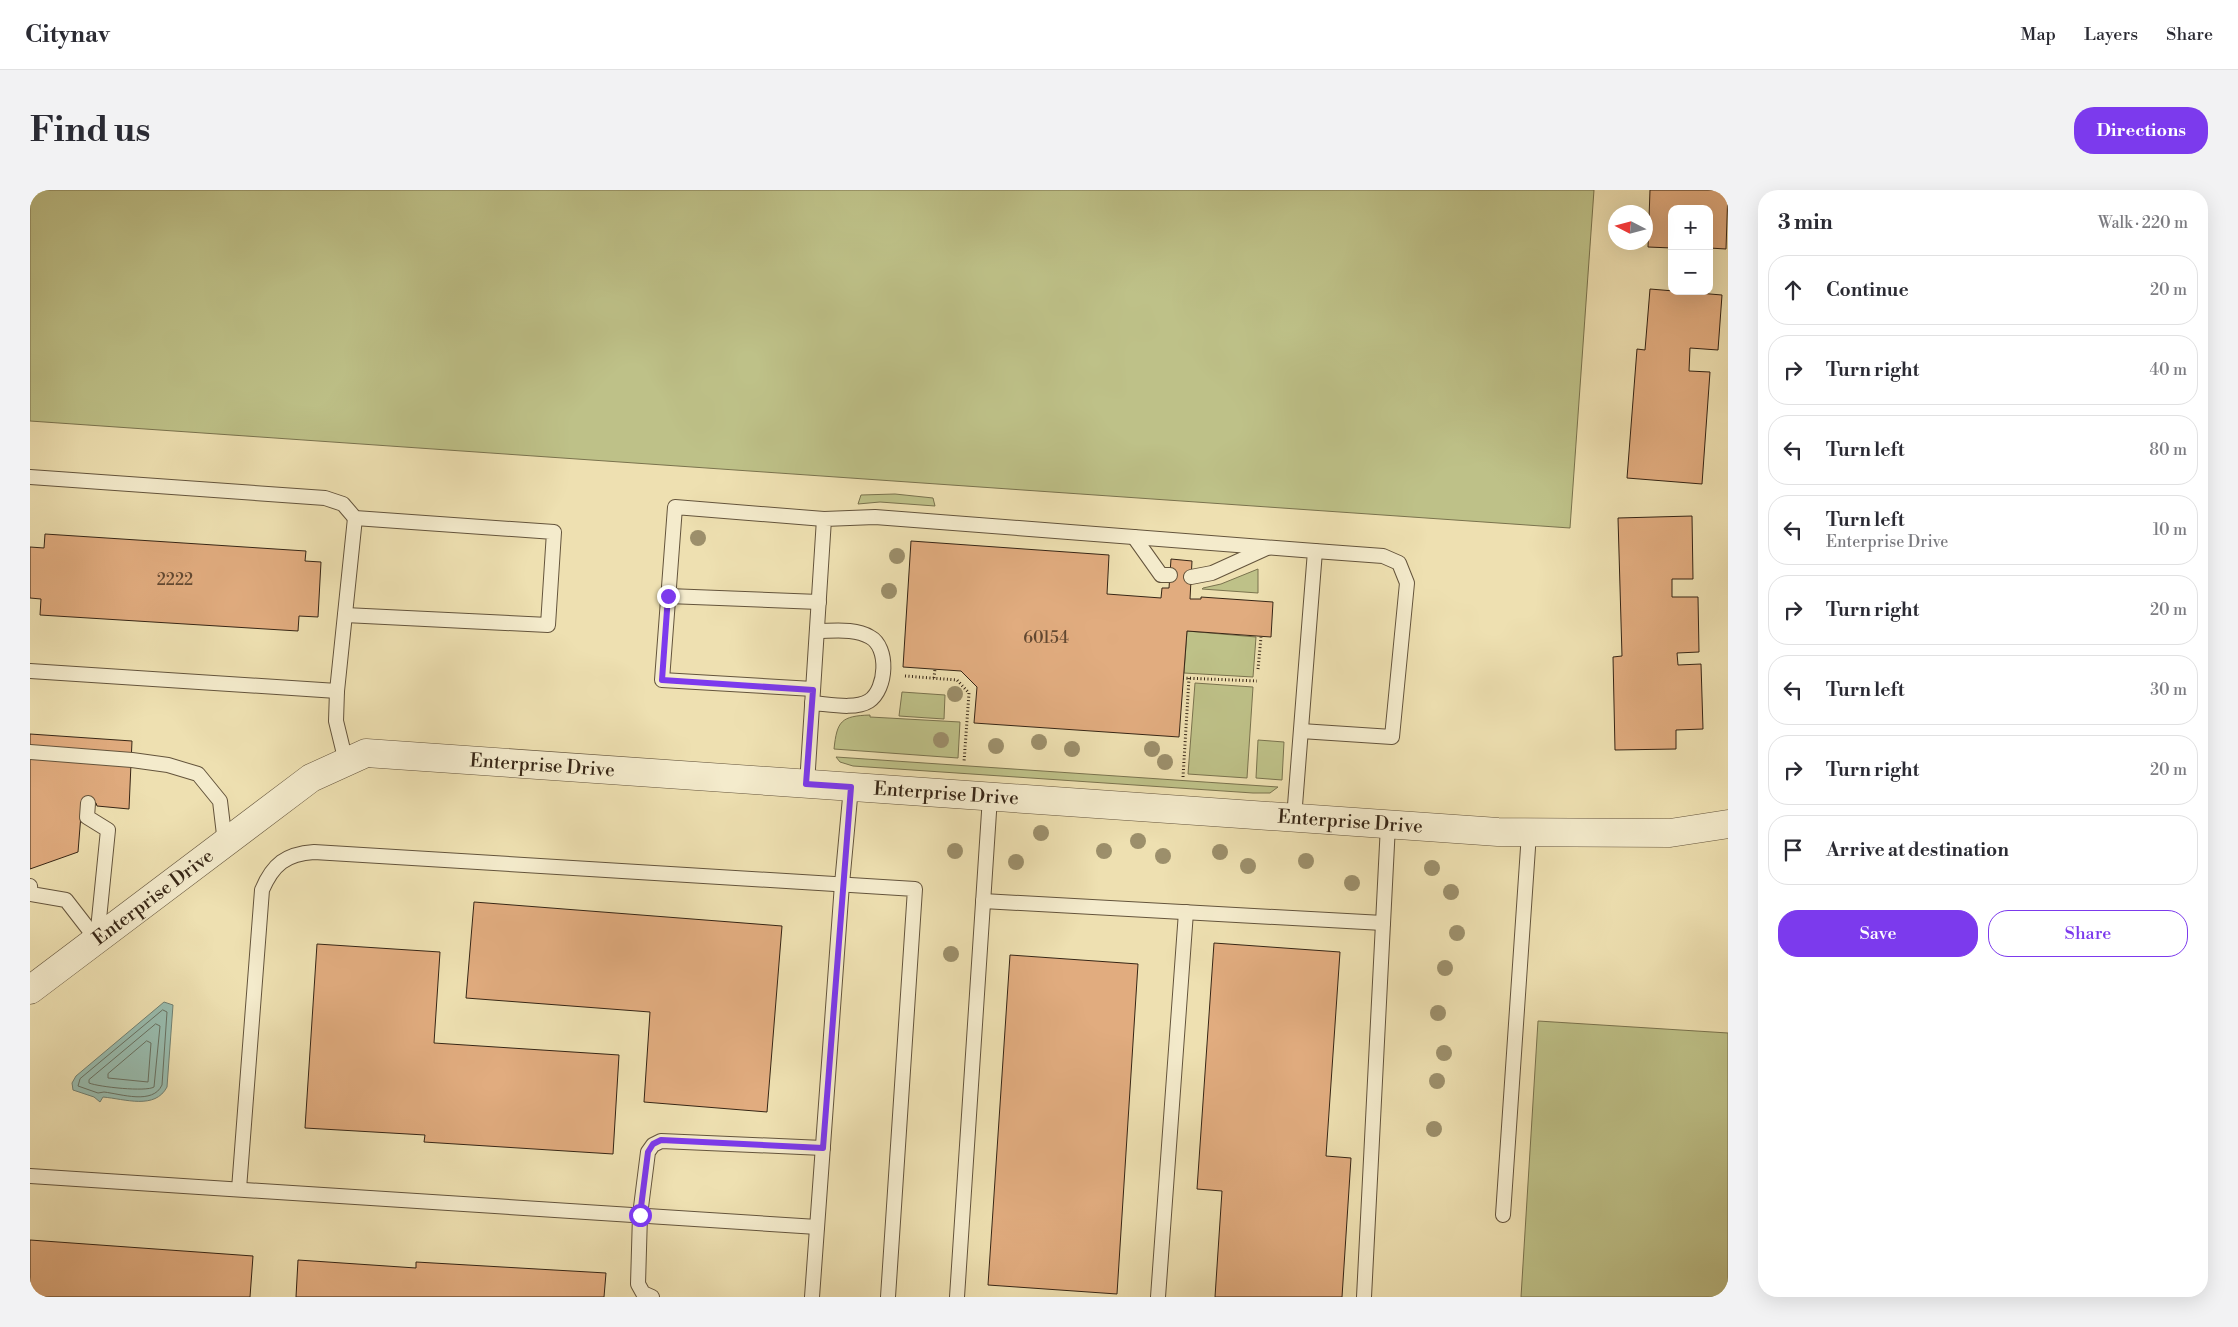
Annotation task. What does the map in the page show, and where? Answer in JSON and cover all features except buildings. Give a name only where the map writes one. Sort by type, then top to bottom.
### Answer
[{"type":"street","name":"Enterprise Drive","points":[[30,990],[311,778],[366,754],[1388,825],[1529,833],[1670,833],[1728,824]]},
{"type":"lane","points":[[30,477],[325,498],[343,504],[355,518],[554,532],[548,625],[345,615]]},
{"type":"lane","points":[[817,631],[860,632],[872,638],[881,649],[883,673],[879,689],[869,701],[855,705],[813,696],[662,680],[675,508],[824,519],[875,517],[1134,536],[1383,556],[1399,563],[1407,583],[1392,737],[1301,731]]},
{"type":"lane","points":[[346,762],[336,721],[337,692],[355,518]]},
{"type":"lane","points":[[806,784],[824,519]]},
{"type":"lane","points":[[1134,536],[1161,575],[1170,575]]},
{"type":"lane","points":[[1191,577],[1212,573],[1270,547]]},
{"type":"lane","points":[[1294,818],[1315,551]]},
{"type":"lane","points":[[668,596],[819,602]]},
{"type":"lane","points":[[30,671],[337,692]]},
{"type":"lane","points":[[30,752],[132,760],[168,765],[198,774],[220,801],[225,843]]},
{"type":"lane","points":[[812,1297],[842,884],[851,787]]},
{"type":"lane","points":[[957,1297],[990,797]]},
{"type":"lane","points":[[88,803],[87,817],[108,830],[96,940]]},
{"type":"lane","points":[[1364,1297],[1388,825]]},
{"type":"lane","points":[[1503,1215],[1529,833]]},
{"type":"lane","points":[[239,1189],[262,890],[269,873],[285,860],[298,853],[314,852],[915,889],[888,1297]]},
{"type":"lane","points":[[30,886],[31,894],[66,900],[96,940]]},
{"type":"lane","points":[[983,901],[1383,923]]},
{"type":"lane","points":[[1158,1297],[1186,912]]},
{"type":"lane","points":[[652,1297],[643,1293],[638,1284],[640,1215],[648,1152],[653,1144],[661,1140],[823,1148]]},
{"type":"lane","points":[[30,1176],[817,1227]]},
{"type":"path","points":[[1258,669],[1261,637]]},
{"type":"path","points":[[934,678],[935,669]]},
{"type":"path","points":[[901,676],[957,680],[969,693],[964,762]]},
{"type":"path","points":[[1184,678],[1257,682]]},
{"type":"path","points":[[1183,777],[1190,678]]},
{"type":"green space","points":[[30,190],[1594,190],[1570,528],[30,421]]},
{"type":"green space","points":[[895,494],[933,498],[935,506],[880,502],[858,504],[861,495]]},
{"type":"green space","points":[[1258,569],[1258,593],[1202,589],[1221,584]]},
{"type":"green space","points":[[1187,631],[1256,637],[1253,677],[1184,673]]},
{"type":"green space","points":[[1195,683],[1253,687],[1247,778],[1188,774]]},
{"type":"green space","points":[[902,692],[945,695],[944,719],[899,716]]},
{"type":"green space","points":[[870,715],[870,717],[960,722],[958,758],[834,749],[837,732],[842,722],[853,717]]},
{"type":"green space","points":[[1258,740],[1284,742],[1282,780],[1256,778]]},
{"type":"green space","points":[[836,757],[1278,787],[1270,793],[1253,793],[853,766],[840,762]]},
{"type":"green space","points":[[1538,1021],[1728,1033],[1728,1297],[1521,1297]]},
{"type":"water","points":[[164,1002],[173,1005],[167,1087],[162,1094],[155,1099],[147,1101],[130,1101],[103,1097],[100,1102],[94,1097],[73,1090],[72,1083],[76,1076]]},
{"type":"route","points":[[640,1215],[648,1152],[653,1144],[661,1140],[823,1148],[851,787],[806,784],[813,690],[662,680],[668,596]]}]
